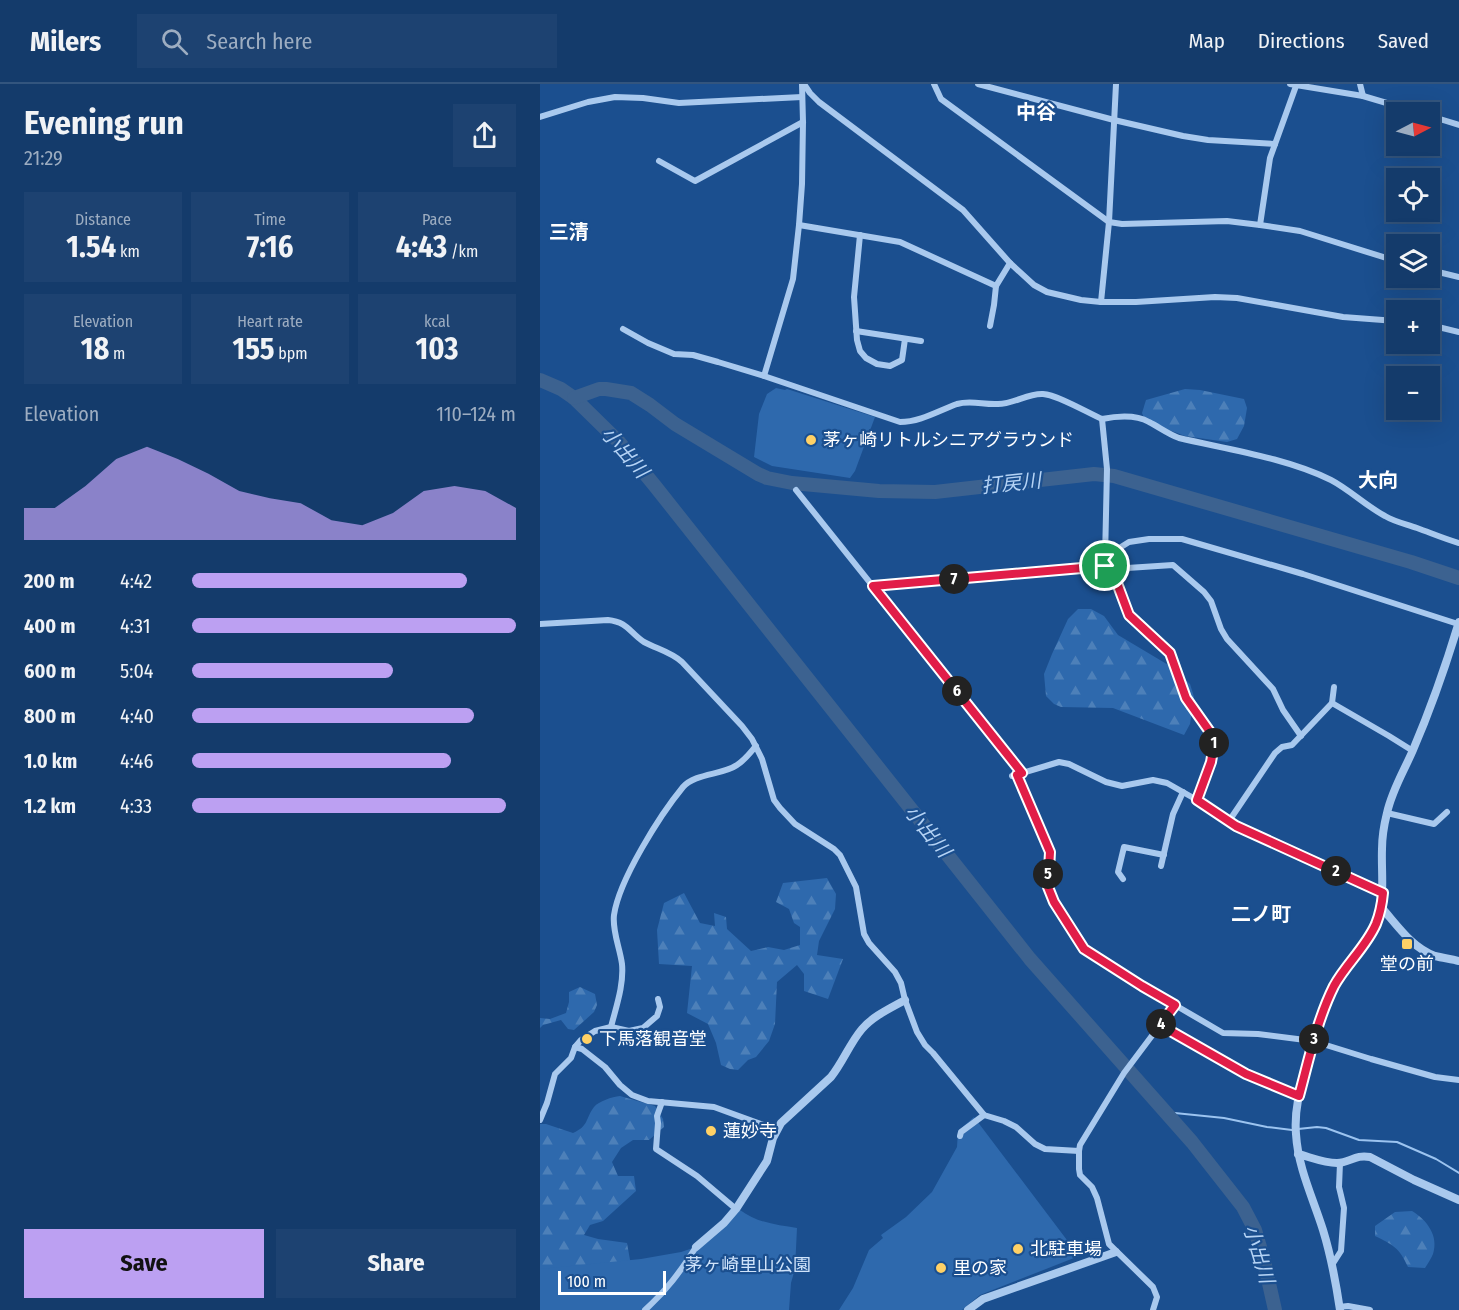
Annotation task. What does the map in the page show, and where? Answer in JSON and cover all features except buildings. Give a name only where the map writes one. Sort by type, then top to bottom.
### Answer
[{"type":"street","points":[[764,376],[793,279],[799,225],[803,84]]},
{"type":"street","points":[[803,84],[819,102],[963,210],[1010,263],[1034,285],[1047,292],[1101,302],[1237,298],[1343,317],[1386,320]]},
{"type":"street","points":[[934,84],[941,99],[1109,222],[1122,224],[1227,221],[1260,225],[1300,231],[1386,258]]},
{"type":"street","points":[[978,84],[1183,136],[1208,140],[1275,144]]},
{"type":"street","points":[[1101,302],[1109,222],[1116,84]]},
{"type":"street","points":[[1360,84],[1363,96]]},
{"type":"street","points":[[1260,225],[1270,158],[1293,85],[1363,96],[1386,103]]},
{"type":"street","points":[[541,114],[615,97],[679,103],[802,97]]},
{"type":"street","points":[[1440,119],[1459,125]]},
{"type":"street","points":[[659,161],[695,181],[803,122]]},
{"type":"street","points":[[799,225],[900,242],[996,286]]},
{"type":"street","points":[[860,235],[854,297],[856,332],[860,351],[866,358],[877,364],[890,366],[903,360],[905,339]]},
{"type":"street","points":[[990,326],[996,286],[1010,263]]},
{"type":"street","points":[[1440,272],[1459,277]]},
{"type":"street","points":[[1440,327],[1459,332]]},
{"type":"street","points":[[623,329],[674,354],[693,356],[764,376],[900,422],[916,420],[959,404],[970,402],[1006,404],[1043,394],[1073,404],[1102,419],[1114,416],[1138,418],[1179,438],[1291,465],[1332,481],[1375,511],[1393,520],[1459,543]]},
{"type":"street","points":[[856,332],[921,341]]},
{"type":"street","points":[[1102,419],[1107,470],[1105,566]]},
{"type":"street","points":[[796,490],[873,586],[1017,775],[1050,852],[1048,887],[1054,902],[1084,949],[1223,1033],[1258,1034],[1313,1041],[1435,1077],[1459,1080]]},
{"type":"street","points":[[1105,557],[1129,542],[1182,538],[1459,623],[1437,691],[1413,752],[1396,785],[1387,813],[1382,847],[1383,893],[1375,925],[1345,968],[1327,1002],[1313,1041],[1299,1096],[1296,1125],[1298,1154],[1332,1265],[1340,1308],[1348,1306],[1370,1310]]},
{"type":"street","points":[[873,586],[1105,566],[1112,569],[1173,565],[1204,591],[1211,601],[1227,639],[1273,689],[1283,710],[1301,736]]},
{"type":"street","points":[[1112,569],[1129,615],[1170,653],[1186,698],[1215,739],[1211,762],[1197,800]]},
{"type":"street","points":[[540,624],[617,621],[645,642],[676,656],[742,726],[756,746],[774,800],[780,808],[800,828],[840,855],[856,887],[864,934],[868,943],[895,972],[901,983],[917,1032],[925,1045],[984,1115],[1016,1127],[1045,1149],[1079,1151]]},
{"type":"street","points":[[1229,822],[1275,753],[1282,747],[1292,745],[1332,703],[1334,687]]},
{"type":"street","points":[[1332,703],[1413,752]]},
{"type":"street","points":[[611,1027],[622,978],[622,964],[614,917],[619,894],[634,864],[684,784],[706,774],[735,767],[756,746]]},
{"type":"street","points":[[1017,775],[1059,762],[1106,782],[1122,786],[1153,780],[1167,783],[1229,822],[1383,893]]},
{"type":"street","points":[[1161,866],[1173,814],[1183,792]]},
{"type":"street","points":[[1387,813],[1434,824],[1447,812]]},
{"type":"street","points":[[1123,879],[1118,872],[1124,847],[1164,855]]},
{"type":"street","points":[[1381,907],[1420,948],[1435,956],[1459,961]]},
{"type":"street","points":[[540,1120],[555,1074],[571,1058],[575,1047],[581,1040],[595,1030],[611,1027],[629,1030],[643,1028],[657,1016],[660,1007],[658,999]]},
{"type":"street","points":[[645,1310],[675,1279],[696,1247],[724,1223],[736,1209],[767,1161],[773,1138],[781,1123],[831,1077],[862,1029],[875,1017],[905,1000]]},
{"type":"street","points":[[1154,1310],[1157,1297],[1153,1287],[1109,1244],[1097,1198],[1092,1187],[1080,1175],[1079,1151],[1080,1145],[1124,1073],[1175,1005]]},
{"type":"street","points":[[1160,1025],[1246,1074],[1299,1096]]},
{"type":"street","points":[[575,1047],[582,1049],[600,1062],[632,1095],[648,1101],[714,1107],[777,1130]]},
{"type":"street","points":[[662,1102],[657,1116],[656,1149],[697,1176],[736,1209]]},
{"type":"street","points":[[960,1136],[961,1132],[984,1115]]},
{"type":"street","points":[[1298,1154],[1332,1163],[1340,1163],[1355,1157],[1370,1157],[1459,1200]]},
{"type":"street","points":[[1332,1265],[1341,1251],[1344,1208],[1339,1187],[1340,1163]]},
{"type":"street","points":[[968,1310],[983,1299],[1116,1252]]},
{"type":"green space","name":"茅ヶ崎リトルシニアグラウンド","points":[[776,388],[787,389],[875,417],[855,471],[850,478],[772,466],[754,457],[759,414],[767,394]]},
{"type":"green space","points":[[1185,389],[1244,399],[1247,408],[1244,426],[1237,439],[1227,442],[1185,436],[1145,421],[1142,413],[1146,400]]},
{"type":"green space","points":[[1078,609],[1091,609],[1104,616],[1118,635],[1170,666],[1190,684],[1194,697],[1190,724],[1184,735],[1113,708],[1061,707],[1046,696],[1044,674],[1068,619]]},
{"type":"green space","points":[[827,878],[836,894],[835,909],[819,941],[817,955],[843,959],[828,999],[804,991],[804,974],[797,965],[777,982],[775,1024],[769,1041],[756,1057],[748,1060],[738,1070],[721,1065],[716,1043],[708,1024],[687,1013],[692,966],[659,964],[657,930],[664,903],[684,893],[700,923],[715,926],[714,913],[726,917],[727,929],[751,951],[768,947],[784,950],[800,945],[800,927],[794,923],[789,909],[776,902],[783,883]]},
{"type":"green space","points":[[580,987],[595,994],[597,1005],[594,1012],[574,1030],[568,1029],[561,1020],[540,1028],[540,1018],[550,1019],[566,1013],[569,992]]},
{"type":"green space","points":[[620,1096],[655,1106],[663,1119],[664,1127],[649,1140],[633,1140],[621,1148],[612,1162],[618,1176],[634,1176],[636,1191],[603,1221],[590,1225],[584,1235],[627,1243],[630,1270],[540,1310],[540,1124],[573,1133],[584,1125],[596,1105]]},
{"type":"green space","name":"茅ヶ崎里山公園","points":[[974,1117],[1079,1256],[980,1295],[962,1310],[839,1310],[853,1288],[869,1250],[883,1238],[881,1235],[906,1217],[932,1192],[957,1147],[958,1131]]},
{"type":"green space","name":"茅ヶ崎里山公園","points":[[740,1210],[760,1221],[797,1228],[795,1269],[791,1283],[789,1310],[540,1310],[540,1269],[641,1259],[681,1252],[705,1244]]},
{"type":"green space","points":[[1412,1211],[1427,1224],[1433,1235],[1433,1254],[1425,1268],[1408,1267],[1395,1247],[1375,1236],[1375,1226],[1395,1212]]},
{"type":"waterway","name":"小出川","points":[[540,380],[561,389],[574,398],[619,442],[1030,959],[1192,1142],[1243,1207],[1255,1230],[1275,1310]]},
{"type":"waterway","name":"打戻川","points":[[574,398],[599,389],[631,393],[675,424],[767,478],[792,483],[879,491],[935,492],[1094,474],[1114,476],[1459,578]]},
{"type":"waterway","points":[[1165,1112],[1224,1118],[1292,1130]]},
{"type":"waterway","points":[[1298,1129],[1326,1128],[1359,1140],[1397,1142],[1436,1159],[1459,1173]]},
{"type":"place","name":"茅ヶ崎リトルシニアグラウンド","points":[[811,440]]},
{"type":"place","name":"堂の前","points":[[1407,944]]},
{"type":"place","name":"下馬落観音堂","points":[[587,1039]]},
{"type":"place","name":"蓮妙寺","points":[[711,1131]]},
{"type":"place","name":"北駐車場","points":[[1018,1249]]},
{"type":"place","name":"里の家","points":[[941,1268]]},
{"type":"district","name":"中谷","points":[[1036,112]]},
{"type":"district","name":"三清","points":[[569,232]]},
{"type":"district","name":"大向","points":[[1378,480]]},
{"type":"district","name":"二ノ町","points":[[1261,914]]},
{"type":"route","points":[[1105,566],[1111,567],[1129,615],[1170,653],[1186,698],[1215,739],[1211,762],[1197,800],[1236,826],[1383,893],[1375,925],[1345,968],[1327,1002],[1313,1041],[1299,1096],[1246,1074],[1160,1025],[1175,1005],[1084,949],[1054,902],[1048,887],[1050,852],[1017,775],[1022,773],[873,586],[1105,566]]}]
